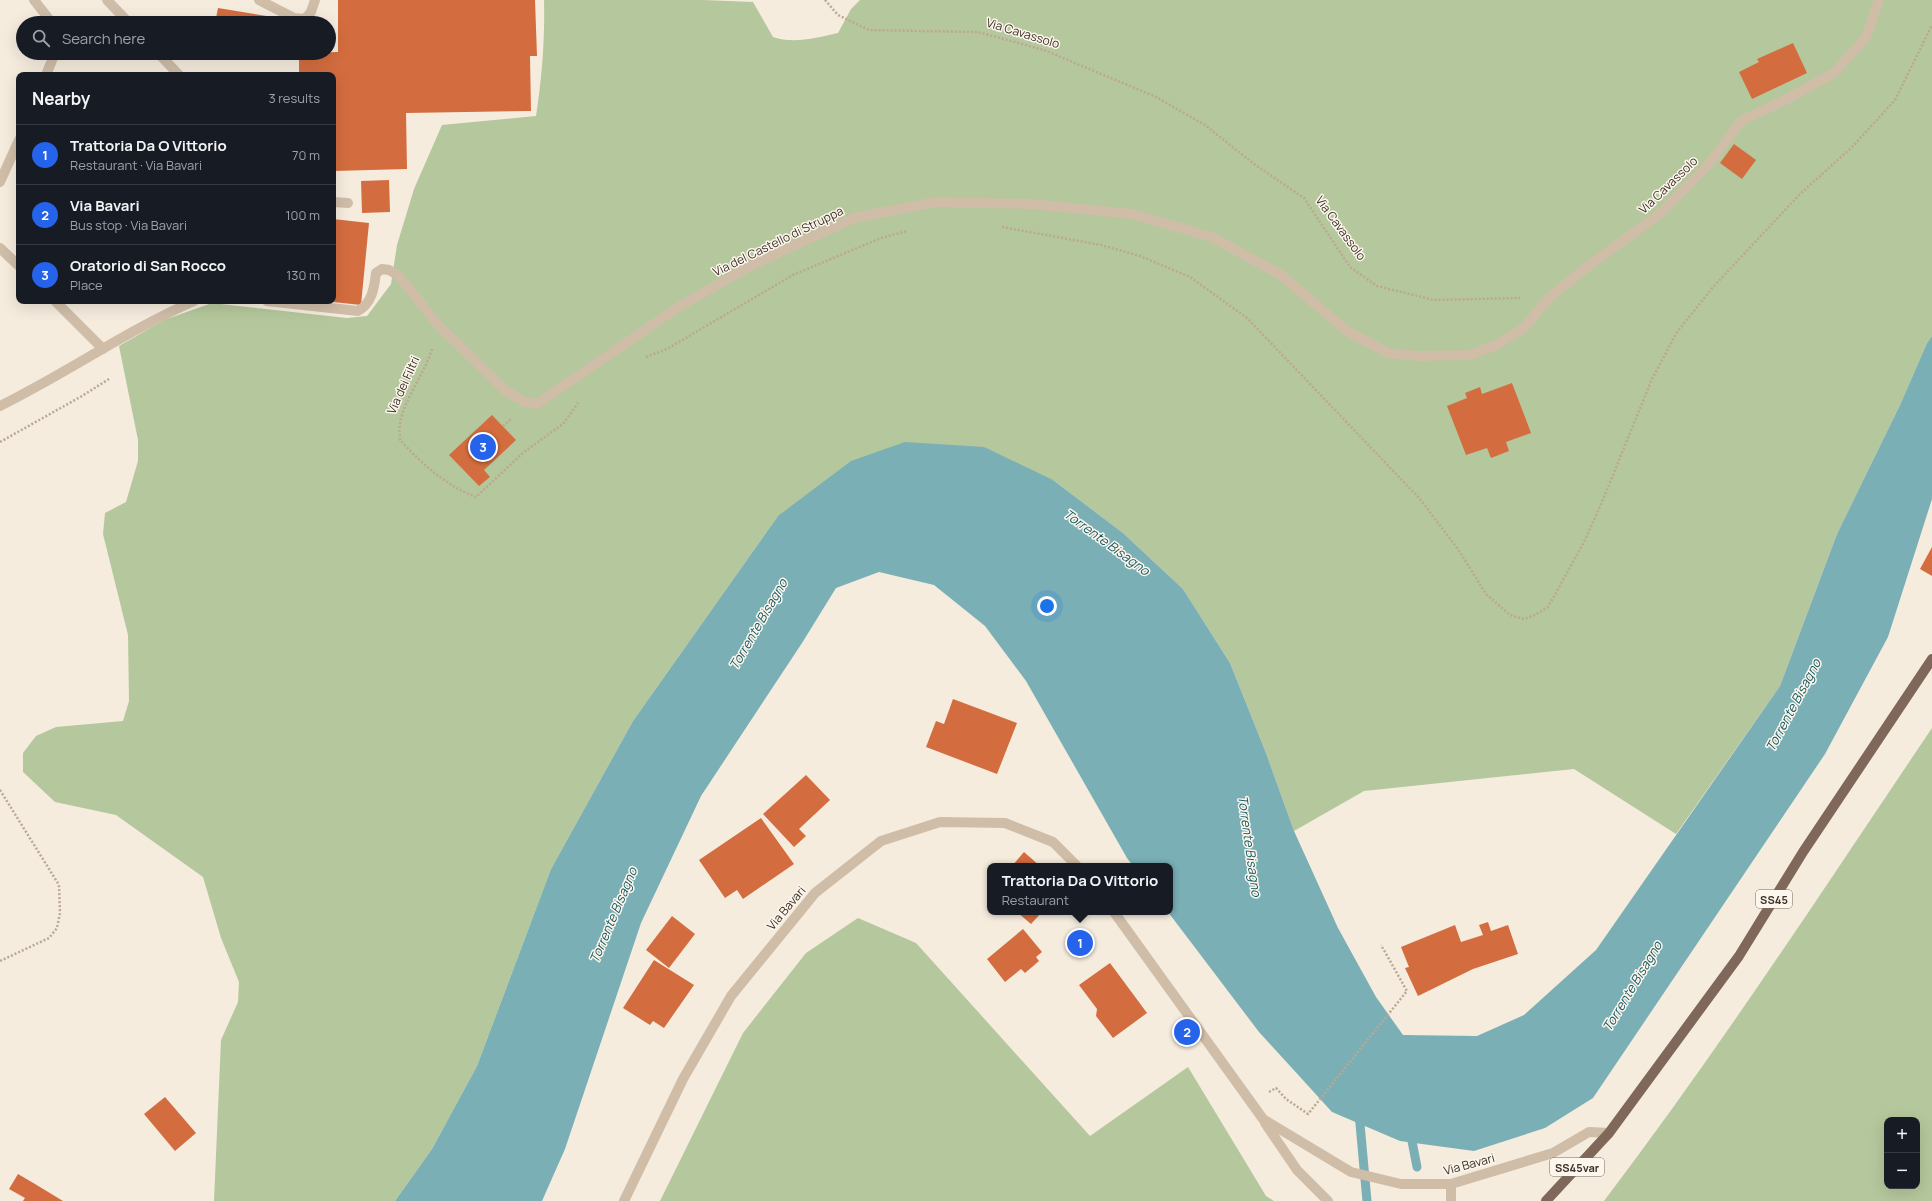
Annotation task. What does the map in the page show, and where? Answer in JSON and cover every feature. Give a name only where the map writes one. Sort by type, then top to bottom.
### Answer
[{"type":"main road","name":"SS45","points":[[1609,1133],[1739,956],[1803,852],[1932,659]]},
{"type":"main road","name":"SS45var","points":[[1546,1201],[1609,1133]]},
{"type":"street","points":[[34,0],[47,16]]},
{"type":"street","points":[[107,0],[123,16]]},
{"type":"street","points":[[259,0],[290,16]]},
{"type":"street","points":[[308,16],[311,12],[315,0]]},
{"type":"street","name":"Via Cavassolo","points":[[1549,298],[1661,213],[1709,164],[1741,121],[1787,99],[1834,73],[1866,37],[1879,0]]},
{"type":"street","points":[[47,72],[52,60]]},
{"type":"street","points":[[165,60],[177,72]]},
{"type":"street","points":[[0,182],[16,147]]},
{"type":"street","points":[[336,202],[348,203]]},
{"type":"street","name":"Via del Castello di Struppa","points":[[292,304],[358,312],[370,301],[376,273],[382,269],[389,270],[399,276],[439,326],[506,391],[525,402],[536,404],[677,308],[752,265],[854,218],[936,202],[1030,204],[1132,214],[1212,237],[1281,275],[1346,330],[1388,353],[1420,356],[1470,355],[1498,344],[1524,328],[1549,298]]},
{"type":"street","points":[[0,248],[16,263]]},
{"type":"street","points":[[58,304],[103,349]]},
{"type":"street","points":[[0,406],[41,386],[156,318],[187,304]]},
{"type":"street","name":"Via Bavari","points":[[626,1197],[683,1079],[731,996],[815,893],[881,841],[940,822],[1005,823],[1053,842],[1074,863]]},
{"type":"street","name":"Via Bavari","points":[[1116,915],[1263,1119],[1351,1172],[1401,1184],[1452,1184],[1553,1153],[1589,1132],[1609,1133]]},
{"type":"street","points":[[1263,1119],[1297,1170],[1328,1201]]},
{"type":"street","points":[[1450,1201],[1452,1184]]},
{"type":"path","name":"Via Cavassolo","points":[[825,0],[838,15],[870,30],[978,32],[1044,50],[1156,97],[1205,125],[1254,164],[1304,198],[1350,267],[1377,286],[1434,300],[1549,298]]},
{"type":"path","name":"Via dei Filtri","points":[[439,326],[428,361],[410,397],[400,423],[400,440],[439,476],[464,493],[476,497],[524,452],[564,424],[581,399]]},
{"type":"path","points":[[0,442],[82,396],[109,378]]},
{"type":"path","points":[[0,790],[59,885],[60,914],[57,928],[49,938],[0,961]]},
{"type":"path","points":[[1252,1103],[1276,1088],[1286,1099],[1308,1114],[1408,991],[1380,945]]},
{"type":"green space","points":[[544,0],[703,0],[753,2],[773,37],[797,40],[838,33],[851,9],[860,0],[1932,0],[1932,336],[1927,343],[1900,405],[1837,534],[1780,686],[1676,834],[1574,769],[1364,791],[1294,831],[1266,753],[1230,663],[1183,589],[1123,533],[1053,480],[778,516],[633,721],[551,869],[477,1066],[432,1149],[395,1201],[214,1201],[221,1040],[238,1002],[239,982],[221,938],[203,877],[116,815],[55,802],[23,772],[23,753],[36,736],[56,727],[123,721],[129,701],[128,635],[103,534],[105,513],[126,502],[138,461],[138,440],[119,346],[164,320],[209,304],[347,318],[367,316],[391,284],[397,245],[414,189],[442,125],[536,116],[543,58]]},
{"type":"green space","points":[[1932,728],[1932,1201],[1604,1201],[1731,1026]]},
{"type":"green space","points":[[858,918],[916,943],[1090,1136],[1188,1067],[1266,1196],[1274,1201],[660,1201],[743,1033],[806,953]]},
{"type":"water","name":"Torrente Bisagno","points":[[1932,336],[1932,499],[1888,637],[1825,754],[1593,1098],[1545,1128],[1474,1151],[1400,1141],[1332,1112],[1259,1032],[1170,915],[1173,915],[1173,863],[1131,863],[1127,858],[1026,681],[985,626],[934,585],[879,572],[836,588],[802,643],[701,796],[641,923],[565,1149],[542,1201],[395,1201],[432,1149],[477,1066],[551,869],[633,721],[778,516],[851,461],[905,442],[984,447],[1053,480],[1123,533],[1183,589],[1230,663],[1266,753],[1294,831],[1338,928],[1376,997],[1403,1035],[1477,1036],[1524,1015],[1596,950],[1780,686],[1837,534],[1900,405],[1927,343]]},
{"type":"building","points":[[338,0],[535,0],[537,56],[530,56],[531,111],[406,113],[407,169],[336,171],[336,72],[299,72],[299,60],[336,60],[336,52],[338,52]]},
{"type":"building","points":[[218,8],[267,16],[216,16]]},
{"type":"building","points":[[1793,43],[1807,73],[1752,99],[1739,72],[1759,62],[1757,59]]},
{"type":"building","points":[[1734,144],[1756,160],[1742,179],[1720,163]]},
{"type":"building","points":[[389,180],[390,212],[362,213],[361,181]]},
{"type":"building","points":[[336,219],[369,223],[361,305],[336,302]]},
{"type":"building","points":[[1512,383],[1531,433],[1506,442],[1509,451],[1491,458],[1487,448],[1466,455],[1447,406],[1467,398],[1465,393],[1480,387],[1482,394]]},
{"type":"building","points":[[492,415],[516,440],[484,470],[490,477],[479,486],[449,455]]},
{"type":"building","points":[[1932,547],[1932,576],[1920,569]]},
{"type":"building","points":[[953,699],[1017,723],[997,774],[926,747],[936,721],[944,724]]},
{"type":"building","points":[[806,775],[830,800],[799,829],[806,836],[794,847],[763,814]]},
{"type":"building","points":[[761,818],[794,864],[743,899],[737,890],[725,898],[699,860]]},
{"type":"building","points":[[1024,852],[1037,863],[1015,863]]},
{"type":"building","points":[[1020,915],[1039,915],[1031,924]]},
{"type":"building","points":[[672,916],[695,934],[669,968],[646,950]]},
{"type":"building","points":[[1488,922],[1491,931],[1508,925],[1518,954],[1473,969],[1418,996],[1405,968],[1409,967],[1401,947],[1455,925],[1461,942],[1483,935],[1479,925]]},
{"type":"building","points":[[1023,929],[1042,952],[1036,957],[1039,961],[1025,973],[1021,969],[1005,982],[987,959]]},
{"type":"building","points":[[654,960],[694,985],[664,1028],[653,1021],[650,1025],[623,1008]]},
{"type":"building","points":[[1110,963],[1147,1013],[1113,1038],[1096,1016],[1097,1009],[1079,985]]},
{"type":"building","points":[[165,1097],[196,1133],[175,1151],[144,1114]]},
{"type":"building","points":[[18,1174],[63,1201],[23,1201],[25,1198],[9,1189]]},
{"type":"waterway","points":[[1359,1113],[1367,1201]]},
{"type":"waterway","points":[[1410,1131],[1417,1167]]},
{"type":"place","name":"Oratorio di San Rocco","points":[[483,447]]},
{"type":"place","name":"Trattoria Da O Vittorio","points":[[1080,943]]},
{"type":"place","name":"Via Bavari","points":[[1187,1032]]}]
